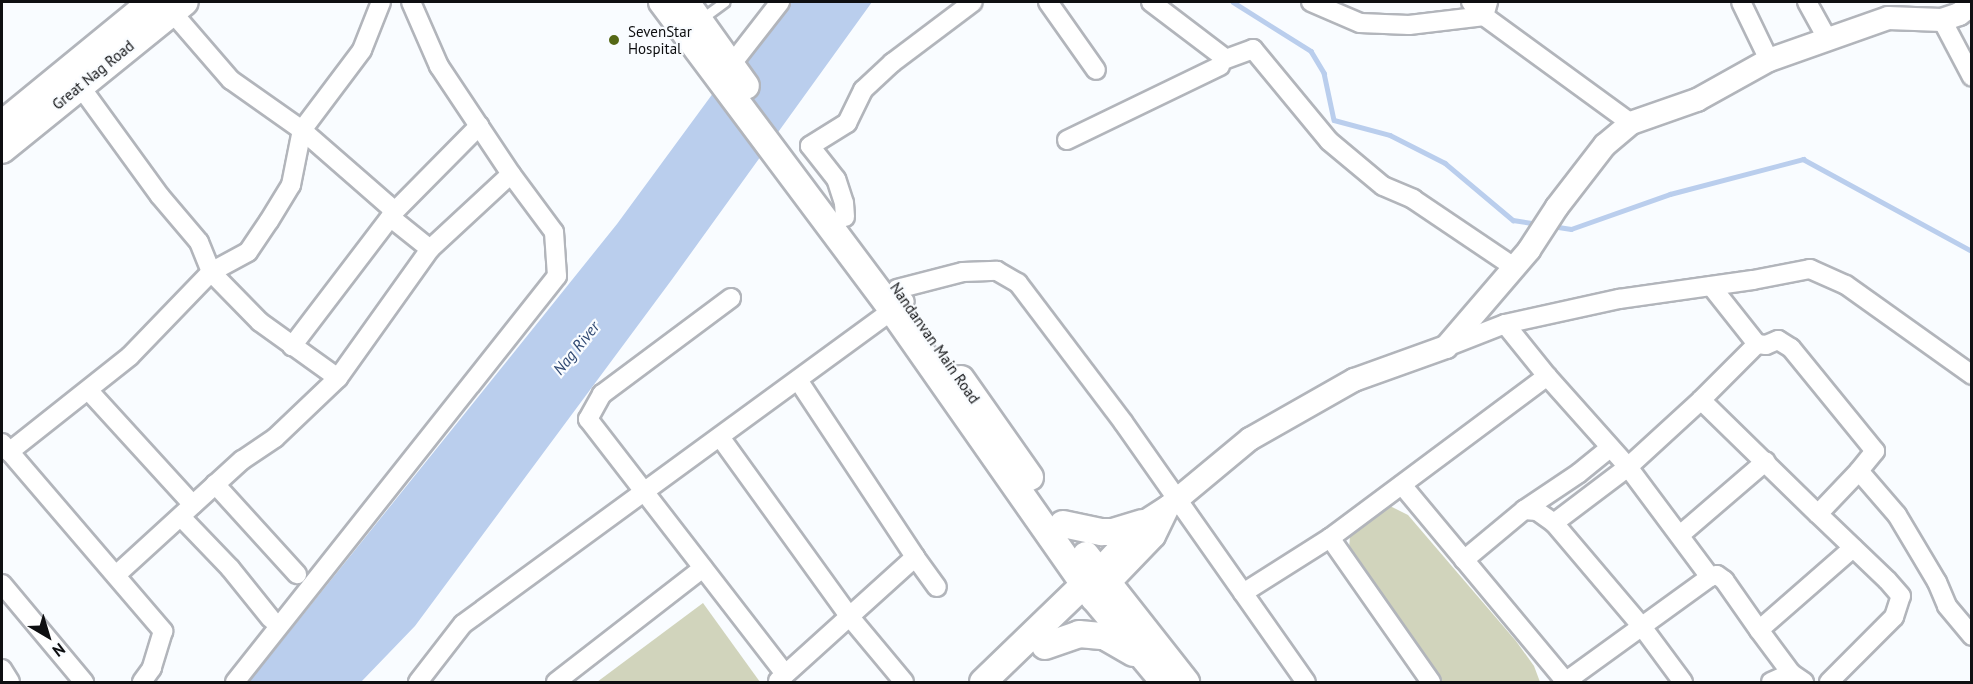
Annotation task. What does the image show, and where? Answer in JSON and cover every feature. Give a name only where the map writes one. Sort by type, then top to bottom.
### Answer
[{"type":"main road","points":[[662,2],[723,65]]},
{"type":"main road","name":"Great Nag Road","points":[[2,150],[80,86],[169,5]]},
{"type":"main road","name":"Great Nag Road","points":[[2,124],[169,5]]},
{"type":"main road","name":"Nandanvan Main Road","points":[[692,11],[723,65],[782,147],[846,217],[898,300],[1063,524],[1096,584],[1186,682]]},
{"type":"main road","points":[[782,147],[898,300],[990,453],[1096,584],[1144,659],[1164,682]]},
{"type":"main road","points":[[1063,524],[1102,532],[1143,523]]},
{"type":"main road","points":[[1007,682],[1045,646],[1096,584]]},
{"type":"main road","points":[[983,682],[1096,584]]},
{"type":"main road","points":[[1045,646],[1079,634],[1104,636],[1144,659]]},
{"type":"street","points":[[142,682],[152,668],[163,632],[5,448],[89,391],[130,356],[211,272],[248,252],[291,185],[302,130],[362,50],[381,2]]},
{"type":"street","points":[[235,682],[557,276],[554,232],[511,174],[439,66],[411,2]]},
{"type":"street","points":[[723,65],[780,2]]},
{"type":"street","points":[[846,217],[836,179],[810,146],[847,123],[863,90],[892,63],[973,2]]},
{"type":"street","points":[[1048,2],[1096,70]]},
{"type":"street","points":[[1151,2],[1226,59],[1253,49],[1329,141],[1383,186],[1413,199],[1514,267]]},
{"type":"street","points":[[1311,2],[1360,23],[1409,25],[1486,9]]},
{"type":"street","points":[[1471,2],[1486,9],[1631,123]]},
{"type":"street","points":[[1741,2],[1769,60]]},
{"type":"street","points":[[1807,2],[1828,40]]},
{"type":"street","points":[[169,5],[231,80],[302,130],[430,249]]},
{"type":"street","points":[[1446,347],[1529,250],[1557,207],[1605,145],[1631,123],[1697,100],[1769,60],[1888,18],[1942,20],[1959,14],[1971,5]]},
{"type":"street","points":[[1942,20],[1969,66]]},
{"type":"street","points":[[1067,140],[1220,66]]},
{"type":"street","points":[[80,86],[160,196],[199,242],[211,272],[260,322],[338,378]]},
{"type":"street","points":[[292,346],[392,214],[479,126]]},
{"type":"street","points":[[116,575],[242,460],[274,438],[338,378],[430,249],[511,174]]},
{"type":"street","points":[[1096,584],[1143,523],[1172,504],[1250,439],[1354,380],[1505,324],[1619,299],[1810,269],[1846,285],[1971,375]]},
{"type":"street","points":[[418,682],[463,624],[798,380],[898,300],[963,272],[997,271],[1018,283],[1123,422],[1172,504],[1243,593],[1306,682]]},
{"type":"street","points":[[1711,286],[1757,344],[1766,345],[1778,340],[1791,348],[1875,451],[1818,514]]},
{"type":"street","points":[[731,298],[602,394],[588,419],[703,568],[781,678],[915,557]]},
{"type":"street","points":[[1505,324],[1547,376],[1628,467],[1710,577]]},
{"type":"street","points":[[1554,523],[1628,467],[1701,400],[1757,344]]},
{"type":"street","points":[[1243,593],[1330,538],[1547,376]]},
{"type":"street","points":[[798,380],[937,587]]},
{"type":"street","points":[[89,391],[272,619]]},
{"type":"street","points":[[1701,400],[1766,461],[1901,596],[1894,617],[1829,682]]},
{"type":"street","points":[[720,437],[849,616],[904,682]]},
{"type":"street","points":[[1464,560],[1524,510],[1579,473],[1610,447]]},
{"type":"street","points":[[1680,535],[1766,461]]},
{"type":"street","points":[[1859,471],[1897,515],[1937,582],[1947,606],[1971,636]]},
{"type":"street","points":[[215,484],[297,574]]},
{"type":"street","points":[[1402,485],[1565,682],[1710,577],[1717,575],[1724,580],[1759,630],[1797,677],[1771,682]]},
{"type":"street","points":[[1096,584],[1154,536],[1172,504]]},
{"type":"street","points":[[1524,510],[1537,511],[1554,523],[1642,628],[1683,682]]},
{"type":"street","points":[[1330,538],[1431,682]]},
{"type":"street","points":[[1759,630],[1853,548]]},
{"type":"street","points":[[556,682],[703,568]]},
{"type":"street","points":[[2,584],[84,682]]},
{"type":"street","points":[[2,669],[10,682]]},
{"type":"lane","points":[[692,11],[724,2]]},
{"type":"green space","points":[[1390,506],[1408,515],[1516,641],[1534,666],[1540,682],[1442,682],[1349,550],[1350,535],[1380,510]]},
{"type":"green space","points":[[703,603],[760,682],[597,682]]},
{"type":"water","name":"Nag River","points":[[780,2],[872,2],[673,278],[415,626],[361,682],[249,682],[617,224]]},
{"type":"waterway","points":[[1233,2],[1311,51],[1324,73],[1334,120],[1390,135],[1445,163],[1513,220],[1538,224]]},
{"type":"waterway","points":[[1552,226],[1571,229],[1670,194],[1803,159],[1972,251]]},
{"type":"place","name":"SevenStar Hospital","points":[[614,40]]}]
